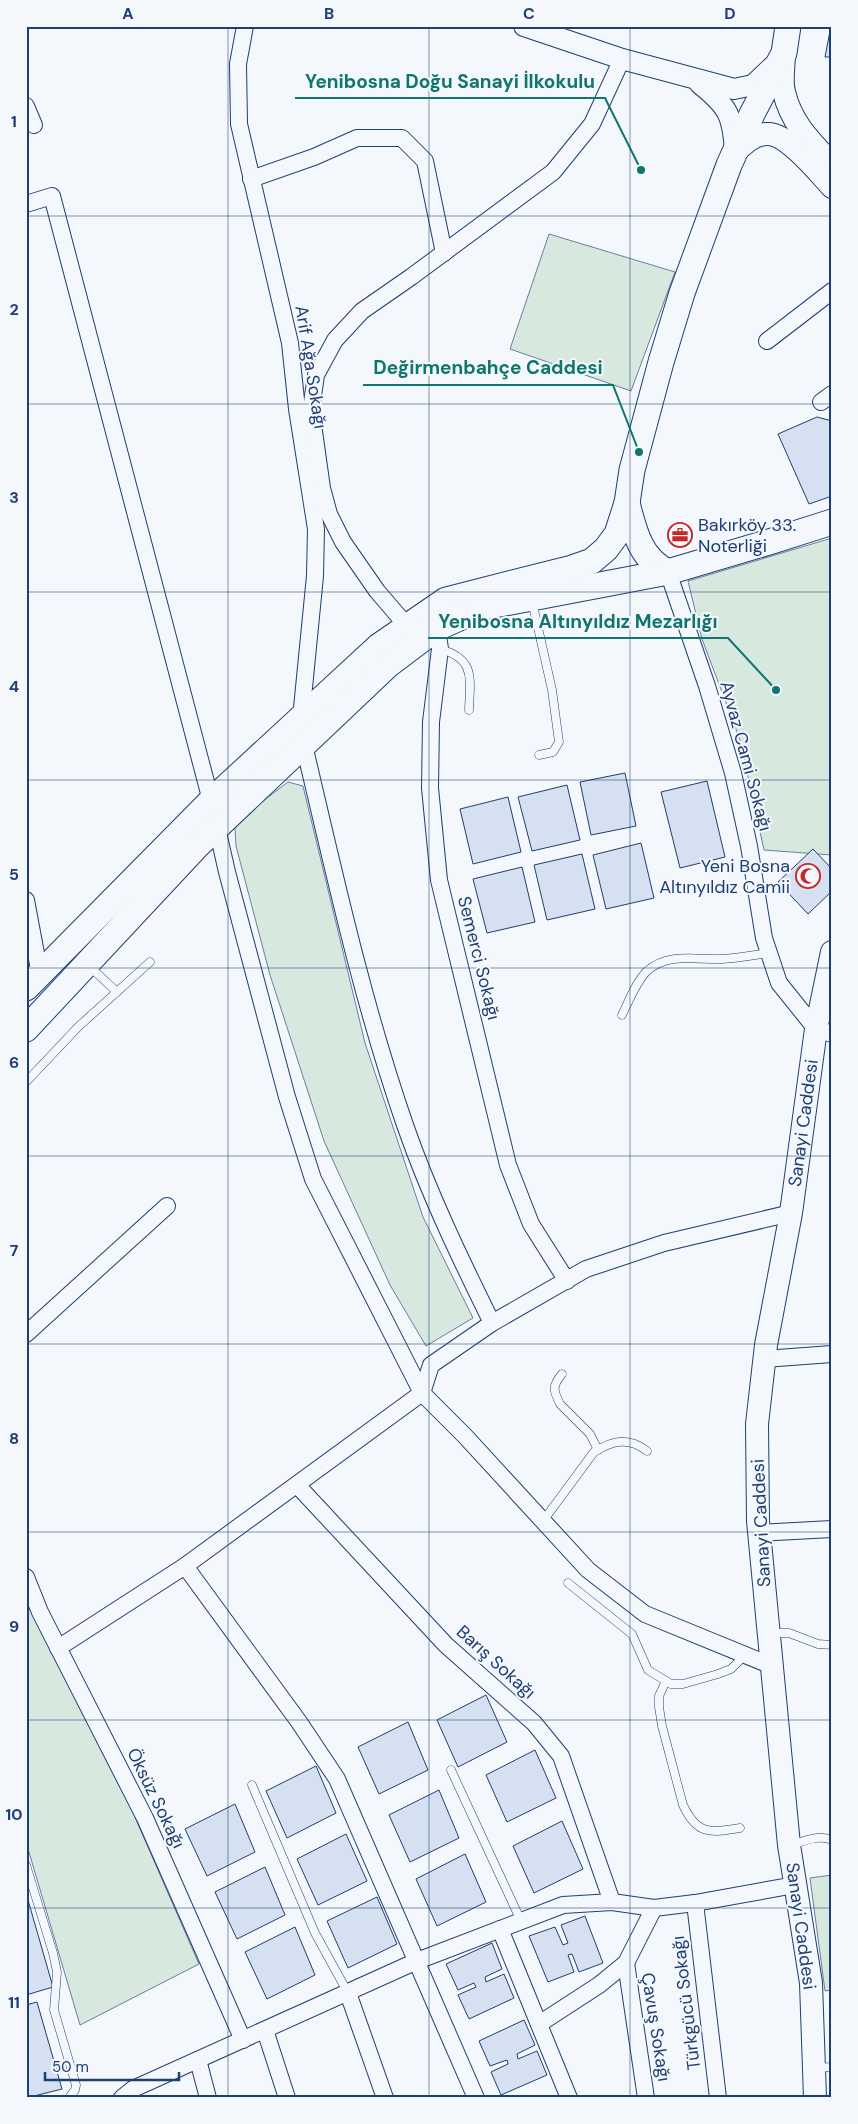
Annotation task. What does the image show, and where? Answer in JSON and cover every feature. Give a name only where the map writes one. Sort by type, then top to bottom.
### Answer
[{"type":"main road","points":[[788,26],[784,53],[783,91],[792,116],[802,134],[832,164]]},
{"type":"main road","points":[[33,982],[211,801],[379,646],[446,600],[592,561],[606,549],[617,534],[627,503],[632,470],[679,302],[734,152],[784,53]]},
{"type":"main road","points":[[734,152],[748,140],[759,135],[769,134],[778,137],[790,144],[832,187]]},
{"type":"main road","points":[[627,503],[635,536],[650,560],[668,572]]},
{"type":"main road","points":[[26,1029],[217,828],[388,665],[438,639],[484,606],[668,572],[832,522]]},
{"type":"main road","name":"Sanayi Caddesi","points":[[815,2098],[823,2067],[790,1845],[759,1533],[757,1424],[764,1359],[824,1032],[832,952]]},
{"type":"street","name":"Arif Ağa Sokağı","points":[[245,26],[238,64],[239,124],[290,343],[297,409],[316,529],[315,576],[301,718]]},
{"type":"street","points":[[524,26],[563,33],[622,59],[694,80],[734,89],[753,84],[765,75],[784,53]]},
{"type":"street","points":[[407,626],[377,591],[354,558],[343,542],[329,514],[317,462],[311,410],[316,375],[336,340],[362,311],[553,172],[592,124],[622,59]]},
{"type":"street","points":[[694,80],[721,100],[734,131],[734,152]]},
{"type":"street","points":[[26,106],[34,125]]},
{"type":"street","points":[[251,179],[314,157],[357,138],[402,138],[425,162],[444,252]]},
{"type":"street","points":[[26,204],[52,196],[211,801]]},
{"type":"street","points":[[766,341],[832,290]]},
{"type":"street","name":"Ayvaz Cami Sokağı","points":[[668,572],[707,686],[733,774],[749,846],[764,938],[779,984],[824,1032]]},
{"type":"street","name":"Semerci Sokağı","points":[[438,639],[431,722],[430,788],[439,880],[508,1165],[531,1224],[567,1281]]},
{"type":"street","points":[[304,745],[356,966],[405,1126],[447,1231],[492,1323]]},
{"type":"street","points":[[217,828],[287,1096],[313,1179],[422,1393],[465,1436],[588,1570],[645,1614],[772,1666]]},
{"type":"street","points":[[26,900],[33,982]]},
{"type":"street","points":[[26,1334],[167,1206]]},
{"type":"street","points":[[58,1648],[185,1566],[422,1393],[431,1365],[492,1323],[586,1269],[664,1243],[790,1213]]},
{"type":"street","points":[[764,1359],[832,1354]]},
{"type":"street","name":"Barış Sokağı","points":[[297,1485],[446,1645],[534,1723],[561,1756],[612,1902]]},
{"type":"street","points":[[759,1533],[832,1529]]},
{"type":"street","points":[[185,1566],[299,1722],[337,1779],[476,2098]]},
{"type":"street","name":"Öksüz Sokağı","points":[[26,1576],[40,1612],[145,1818],[244,2040]]},
{"type":"street","points":[[122,2098],[133,2090],[417,1961],[563,1905],[612,1902],[654,1908],[695,1904],[795,1885]]},
{"type":"street","name":"Türkgücü Sokağı","points":[[695,1904],[718,2098]]},
{"type":"street","points":[[539,2024],[599,1984],[626,1963],[654,1908]]},
{"type":"street","points":[[500,1929],[569,2098]]},
{"type":"street","name":"Çavuş Sokağı","points":[[626,1963],[646,2098]]},
{"type":"street","points":[[348,1993],[385,2098]]},
{"type":"street","points":[[265,2030],[286,2098]]},
{"type":"street","points":[[198,2060],[208,2098]]},
{"type":"lane","points":[[531,597],[550,680],[558,742],[553,752],[539,756]]},
{"type":"lane","points":[[438,639],[453,653],[463,659],[468,668],[470,676],[469,710]]},
{"type":"lane","points":[[622,1015],[643,976],[663,962],[679,958],[724,958],[769,953]]},
{"type":"lane","points":[[26,1082],[78,1027],[150,962]]},
{"type":"lane","points":[[87,964],[116,992]]},
{"type":"lane","points":[[562,1374],[555,1383],[554,1389],[557,1398],[560,1404],[590,1434],[598,1450]]},
{"type":"lane","points":[[543,1521],[594,1452],[618,1441],[629,1441],[647,1451]]},
{"type":"lane","points":[[568,1583],[632,1634],[648,1670],[671,1684],[683,1684],[731,1669],[746,1655]]},
{"type":"lane","points":[[769,1633],[789,1633],[818,1644],[832,1645]]},
{"type":"lane","points":[[666,1681],[659,1696],[662,1726],[689,1817],[700,1829],[707,1831],[740,1828]]},
{"type":"lane","points":[[450,1770],[521,1921]]},
{"type":"lane","points":[[252,1785],[315,1933],[348,1993]]},
{"type":"lane","points":[[790,1845],[826,1837],[832,1840]]},
{"type":"lane","points":[[26,1865],[53,1952],[57,1972],[54,2010],[75,2079],[75,2090],[69,2098]]},
{"type":"shaded area","points":[[549,234],[675,272],[631,391],[510,349]]},
{"type":"shaded area","points":[[832,538],[832,855],[764,850],[740,740],[702,639],[688,581]]},
{"type":"shaded area","points":[[288,782],[303,786],[365,1043],[423,1217],[473,1318],[426,1346],[390,1285],[324,1141],[270,975],[236,846],[235,828],[246,814]]},
{"type":"shaded area","points":[[26,1581],[127,1799],[199,1964],[80,2025],[26,1842]]},
{"type":"shaded area","points":[[832,1875],[832,1990],[825,1991],[810,1878]]},
{"type":"building","points":[[831,26],[832,57],[825,57]]},
{"type":"building","points":[[817,417],[832,421],[832,496],[809,504],[778,434]]},
{"type":"building","points":[[625,773],[636,826],[591,835],[580,782]]},
{"type":"building","points":[[707,781],[725,857],[680,868],[661,792]]},
{"type":"building","points":[[567,785],[580,840],[532,851],[518,797]]},
{"type":"building","points":[[508,797],[521,852],[473,864],[460,809]]},
{"type":"building","points":[[641,843],[654,898],[606,909],[593,855]]},
{"type":"building","name":"Yeni Bosna Altınyıldız Camii","points":[[813,849],[832,869],[832,891],[808,914],[778,882]]},
{"type":"building","points":[[582,854],[595,909],[547,920],[534,865]]},
{"type":"building","points":[[522,867],[535,922],[487,933],[473,879]]},
{"type":"building","points":[[486,1695],[507,1742],[458,1767],[437,1720]]},
{"type":"building","points":[[408,1722],[428,1770],[379,1794],[358,1747]]},
{"type":"building","points":[[535,1750],[556,1798],[507,1822],[486,1775]]},
{"type":"building","points":[[316,1766],[336,1813],[287,1838],[266,1791]]},
{"type":"building","points":[[439,1790],[459,1838],[410,1862],[389,1815]]},
{"type":"building","points":[[235,1804],[255,1852],[207,1876],[185,1829]]},
{"type":"building","points":[[562,1821],[583,1869],[534,1893],[513,1846]]},
{"type":"building","points":[[346,1834],[367,1881],[318,1905],[297,1859]]},
{"type":"building","points":[[465,1854],[486,1902],[437,1926],[416,1879]]},
{"type":"building","points":[[265,1867],[285,1915],[237,1939],[215,1892]]},
{"type":"building","points":[[377,1897],[397,1944],[348,1968],[327,1921]]},
{"type":"building","points":[[26,1900],[28,1900],[53,1987],[26,1995]]},
{"type":"building","points":[[585,1916],[603,1963],[579,1972],[572,1954],[568,1955],[574,1972],[548,1982],[529,1936],[555,1927],[563,1945],[568,1943],[561,1925]]},
{"type":"building","points":[[295,1927],[315,1975],[267,1999],[245,1952]]},
{"type":"building","points":[[492,1943],[502,1969],[485,1977],[486,1982],[504,1974],[514,1998],[469,2019],[458,1995],[476,1987],[474,1983],[458,1990],[446,1964]]},
{"type":"building","points":[[37,2002],[62,2089],[26,2098],[26,2005]]},
{"type":"building","points":[[524,2020],[535,2045],[517,2054],[518,2059],[537,2051],[547,2075],[501,2095],[491,2072],[508,2064],[507,2060],[490,2066],[479,2041]]},
{"type":"place","name":"Yenibosna Doğu Sanayi İlkokulu","points":[[641,170]]},
{"type":"place","name":"Değirmenbahçe Caddesi","points":[[639,452]]},
{"type":"place","name":"Bakırköy 33. Noterliği","points":[[680,535]]},
{"type":"place","name":"Yenibosna Altınyıldız Mezarlığı","points":[[776,690]]},
{"type":"place","name":"Yeni Bosna Altınyıldız Camii","points":[[808,876]]}]
